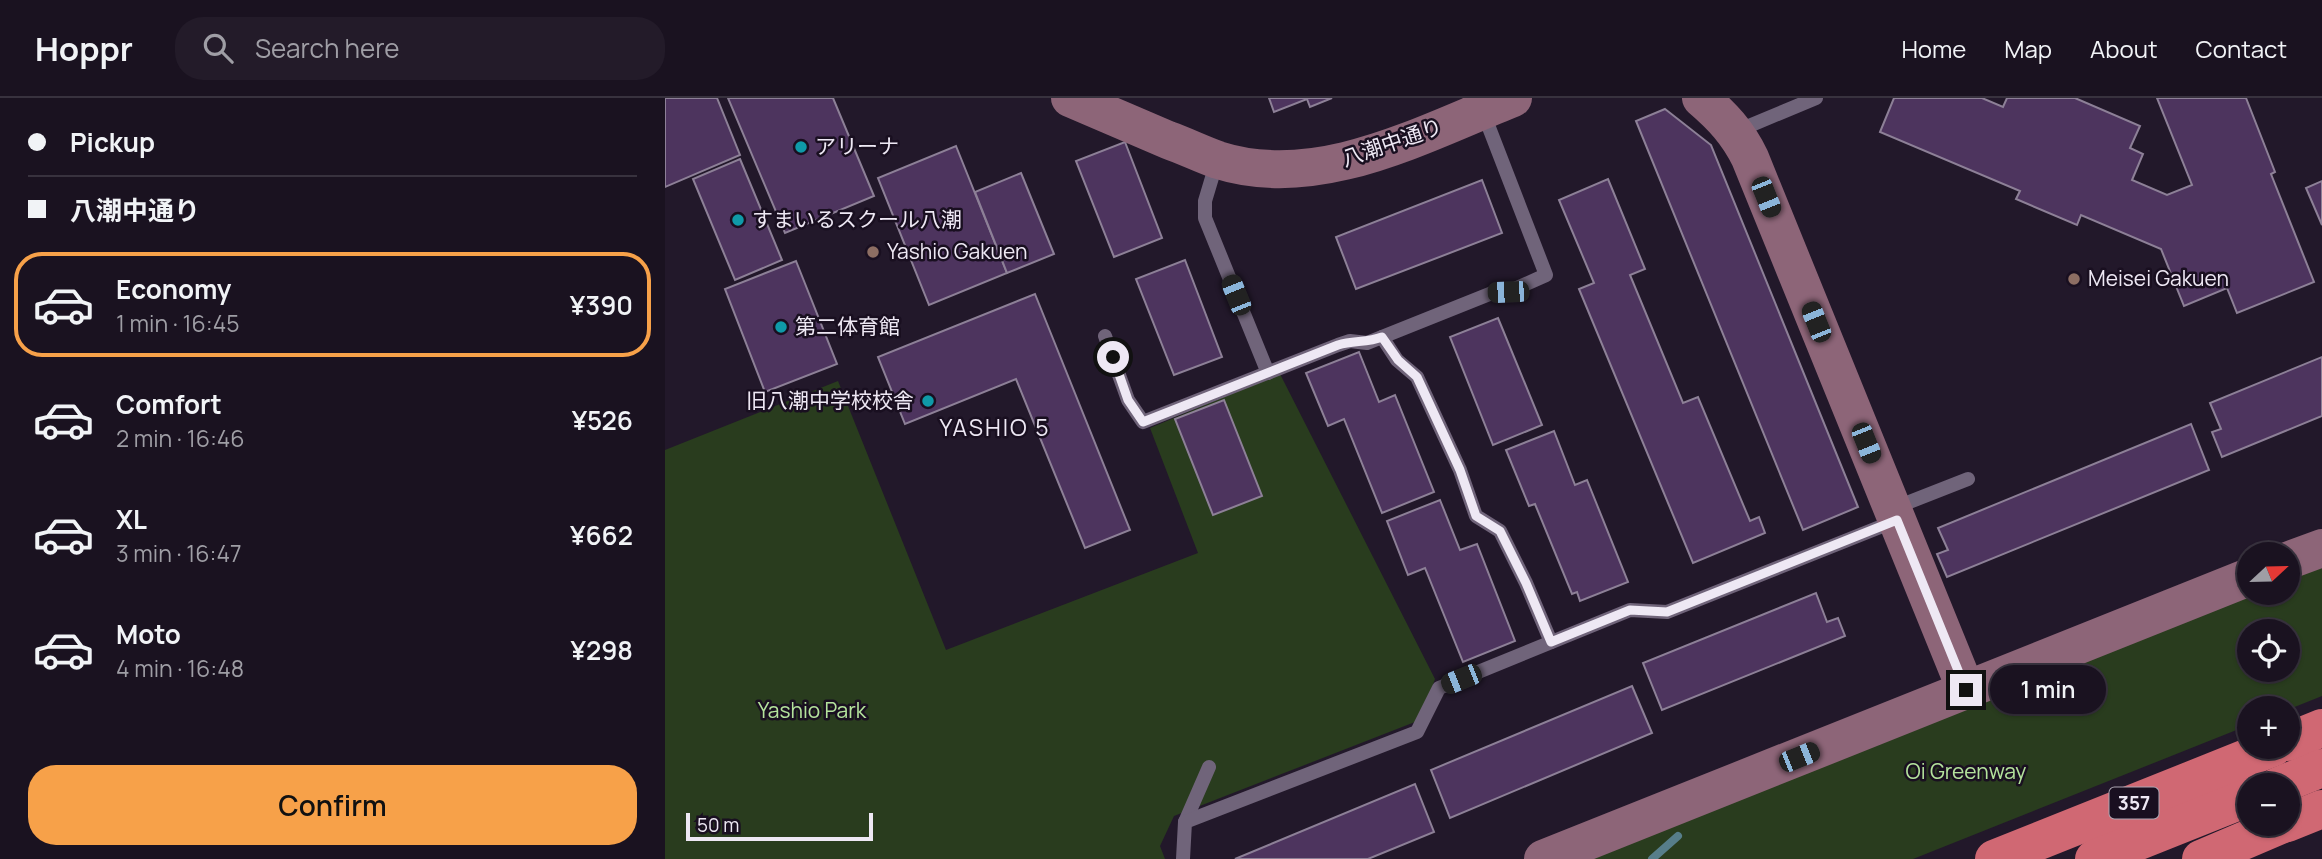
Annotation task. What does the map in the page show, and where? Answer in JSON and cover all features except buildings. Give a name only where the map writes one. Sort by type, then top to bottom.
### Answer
[{"type":"highway","points":[[2300,737],[2322,728]]},
{"type":"highway","name":"357","points":[[1994,859],[2244,759]]},
{"type":"highway","points":[[2300,777],[2322,768]]},
{"type":"highway","name":"357","points":[[2094,859],[2237,802]]},
{"type":"highway","points":[[2300,817],[2322,809]]},
{"type":"highway","points":[[2201,859],[2255,836]]},
{"type":"street","points":[[1701,98],[1736,132],[1750,158],[1966,690]]},
{"type":"street","name":"八潮中通り","points":[[1073,99],[1217,160],[1275,169],[1330,165],[1372,154],[1491,102]]},
{"type":"street","points":[[2300,556],[2322,548]]},
{"type":"street","points":[[1543,859],[2237,582]]},
{"type":"lane","points":[[1736,132],[1816,98]]},
{"type":"lane","points":[[1105,336],[1128,400],[1143,422],[1350,341],[1367,343],[1492,293],[1508,292],[1546,275],[1491,102]]},
{"type":"lane","points":[[1217,160],[1205,201],[1205,218],[1268,373]]},
{"type":"lane","points":[[1382,337],[1398,360],[1417,377],[1460,470],[1476,516],[1500,531],[1551,642]]},
{"type":"lane","points":[[1185,822],[1417,732],[1439,688],[1630,610],[1667,612],[1895,515],[1968,479]]},
{"type":"lane","points":[[1183,859],[1185,822],[1209,767]]},
{"type":"green space","name":"Yashio Park","points":[[1280,374],[1435,679],[1420,720],[1174,816],[1160,846],[1165,859],[665,859],[665,450],[838,381],[946,650],[1198,553],[1150,428]]},
{"type":"green space","name":"Oi Greenway","points":[[2322,564],[2322,696],[2300,705],[2300,696],[2237,696],[2237,730],[1913,859],[1579,859],[2237,598],[2237,606],[2299,606],[2300,573]]},
{"type":"waterway","points":[[1652,859],[1678,836]]},
{"type":"place","name":"アリーナ","points":[[801,147]]},
{"type":"place","name":"すまいるスクール八潮","points":[[738,220]]},
{"type":"place","name":"Yashio Gakuen","points":[[873,252]]},
{"type":"place","name":"Meisei Gakuen","points":[[2074,279]]},
{"type":"place","name":"第二体育館","points":[[781,327]]},
{"type":"place","name":"旧八潮中学校校舎","points":[[928,401]]},
{"type":"district","name":"YASHIO 5","points":[[995,428]]},
{"type":"route","points":[[1113,357],[1128,400],[1143,422],[1338,345],[1350,341],[1367,343],[1382,337],[1398,360],[1417,377],[1460,470],[1476,516],[1500,531],[1551,642],[1630,610],[1667,612],[1897,520],[1966,690]]}]
